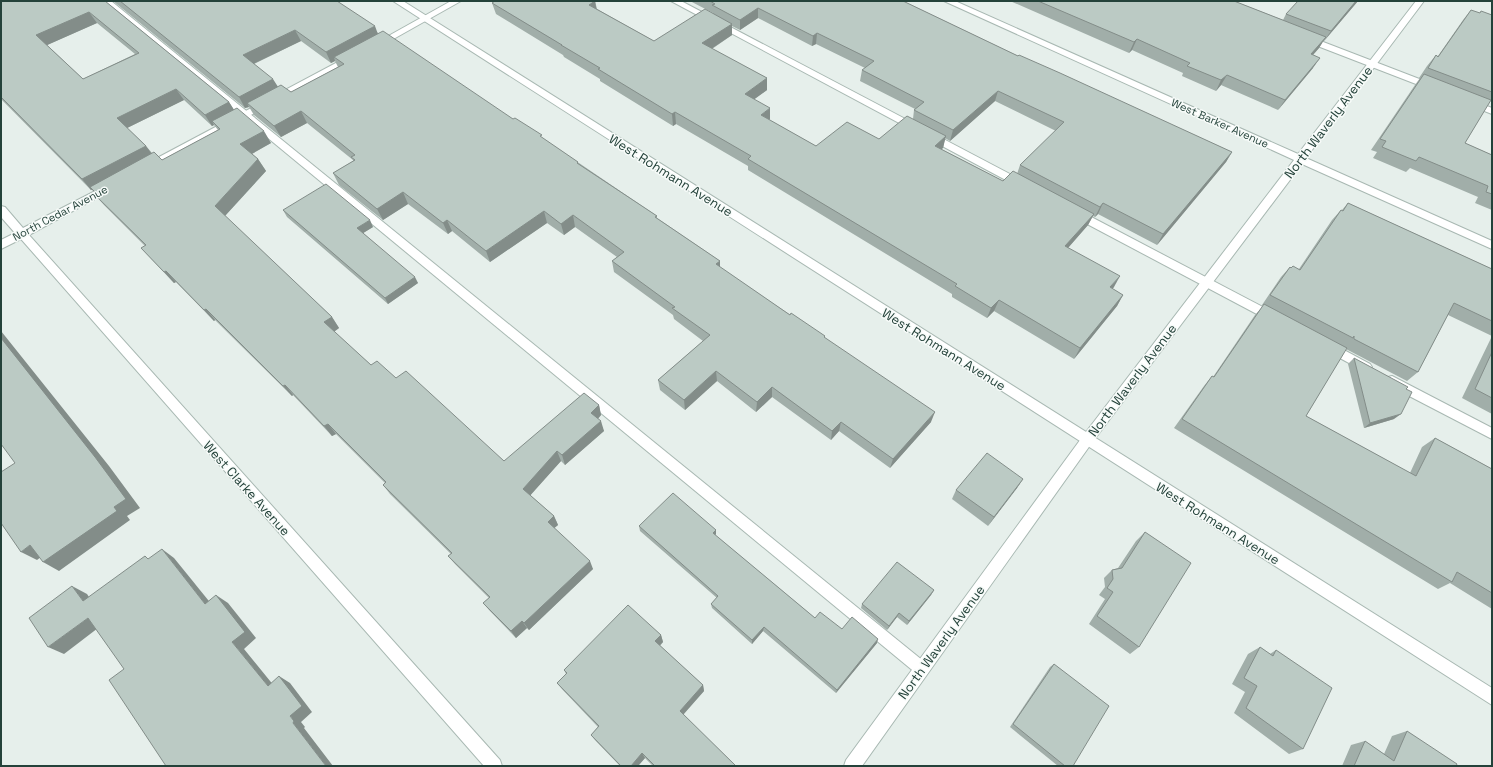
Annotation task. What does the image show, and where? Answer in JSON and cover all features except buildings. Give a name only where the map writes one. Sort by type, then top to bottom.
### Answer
[{"type":"street","points":[[106,1],[922,669]]},
{"type":"street","name":"West Rohmann Avenue","points":[[397,1],[1492,698]]},
{"type":"street","points":[[140,171],[457,1]]},
{"type":"street","points":[[674,1],[1031,190]]},
{"type":"street","name":"West Barker Avenue","points":[[948,1],[1492,245]]},
{"type":"street","name":"North Waverly Avenue","points":[[852,766],[1087,440],[1420,1]]},
{"type":"street","points":[[1293,34],[1443,92]]},
{"type":"street","points":[[1464,100],[1492,110]]},
{"type":"street","name":"North Cedar Avenue","points":[[1,245],[119,182]]},
{"type":"street","points":[[1066,208],[1283,323]]},
{"type":"street","name":"West Clarke Avenue","points":[[1,210],[494,766]]},
{"type":"street","points":[[1318,342],[1492,434]]}]
